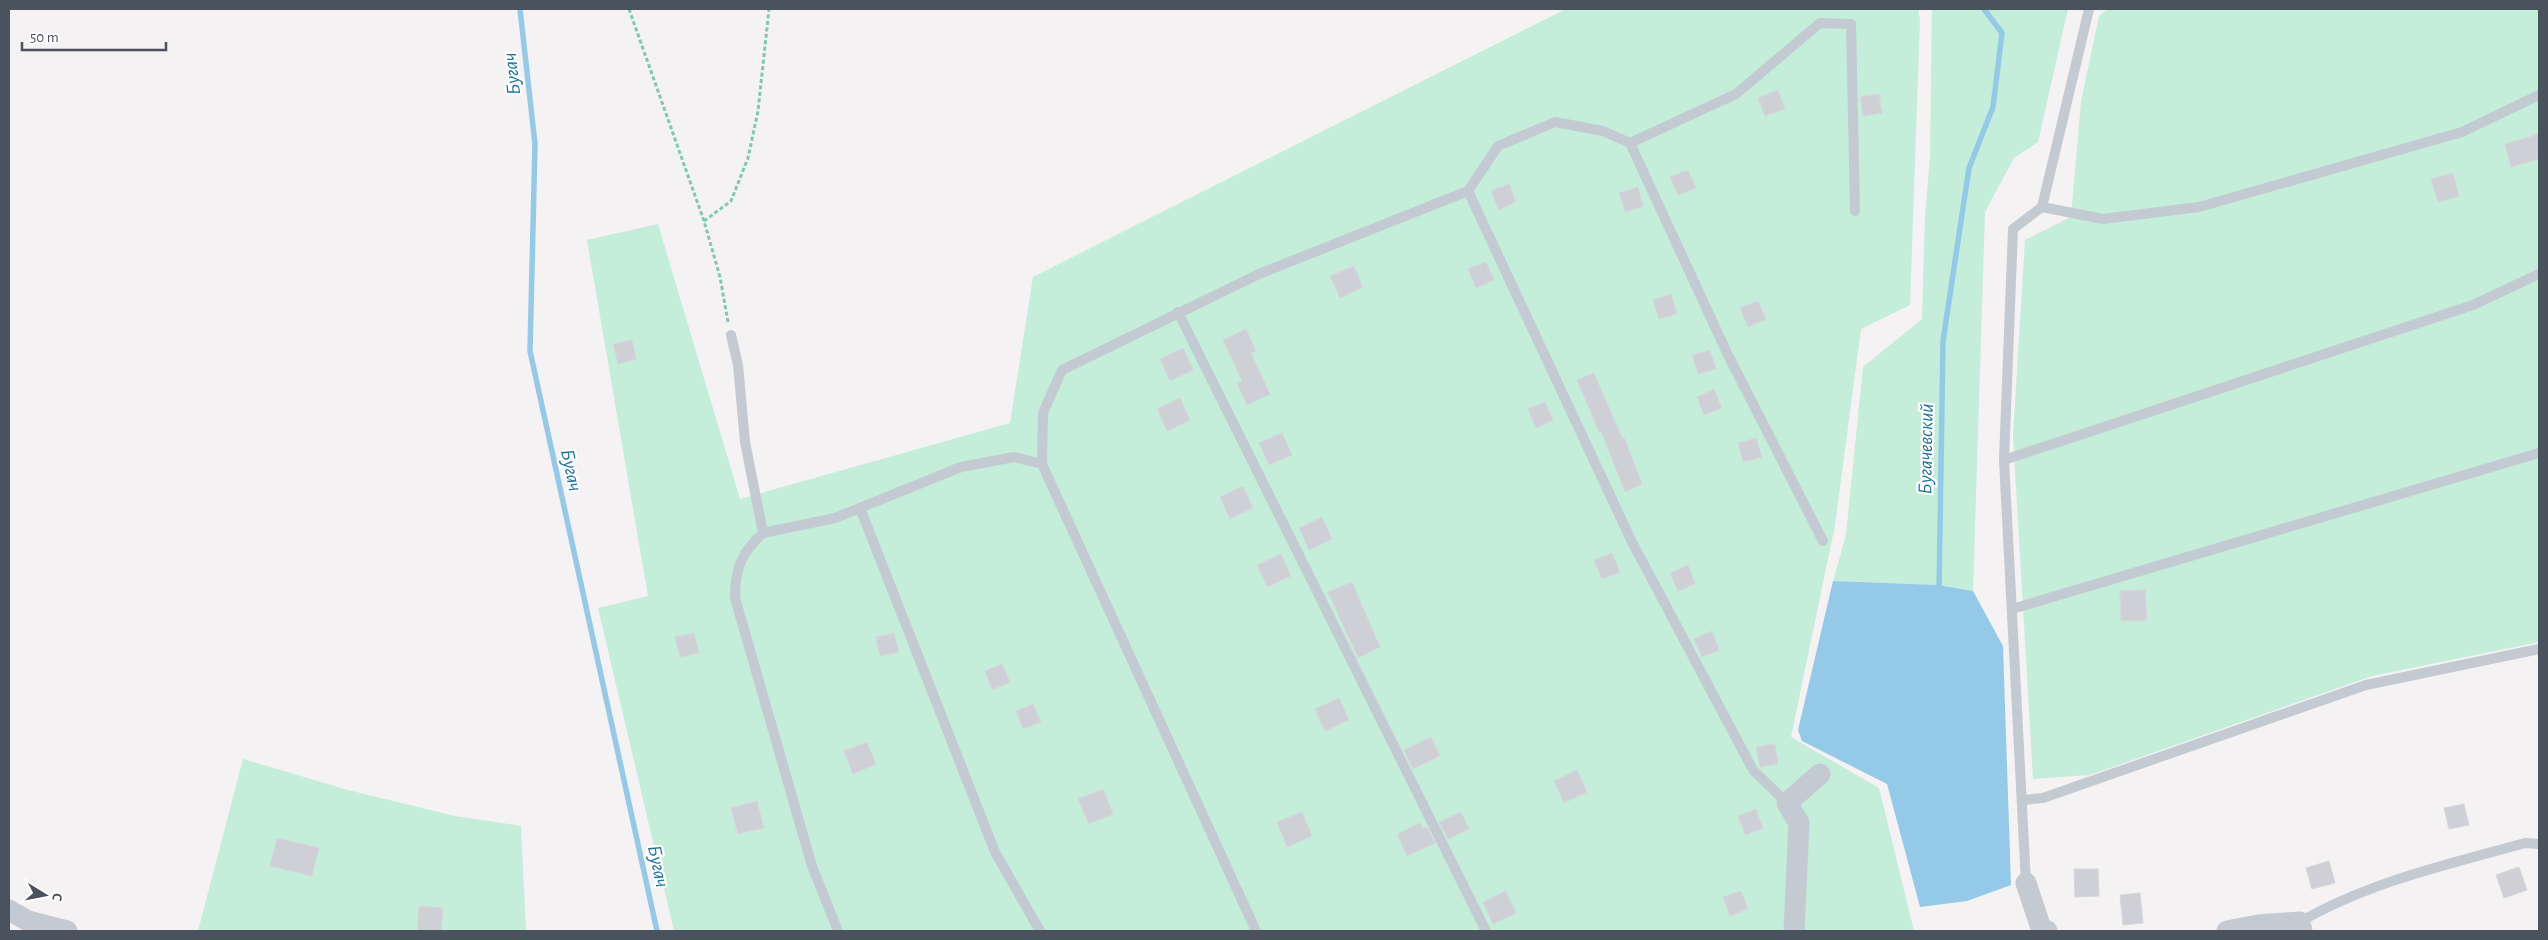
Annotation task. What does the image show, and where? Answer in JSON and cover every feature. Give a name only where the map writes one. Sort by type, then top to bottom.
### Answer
[{"type":"street","points":[[1794,931],[1799,823],[1786,803],[1820,774]]},
{"type":"street","points":[[2026,883],[2041,928],[2047,931]]},
{"type":"street","points":[[9,910],[28,921],[68,931]]},
{"type":"street","points":[[2227,931],[2258,925],[2301,927]]},
{"type":"lane","points":[[2026,883],[2004,460],[2013,230],[2042,207],[2089,9]]},
{"type":"lane","points":[[1630,144],[1736,94],[1820,23],[1851,24],[1855,211]]},
{"type":"lane","points":[[2042,207],[2103,219],[2199,207],[2462,132],[2539,95]]},
{"type":"lane","points":[[1256,931],[1042,464],[1043,412],[1062,370],[1259,274],[1468,191],[1498,146],[1555,122],[1602,131],[1630,144],[1728,355],[1823,541]]},
{"type":"lane","points":[[1468,191],[1631,540],[1753,770],[1786,803]]},
{"type":"lane","points":[[2004,460],[2473,305],[2539,274]]},
{"type":"lane","points":[[1178,312],[1486,931]]},
{"type":"lane","points":[[731,335],[738,365],[745,442],[763,533]]},
{"type":"lane","points":[[2012,609],[2539,453]]},
{"type":"lane","points":[[838,931],[812,866],[735,598],[735,579],[747,548],[763,533],[835,518],[961,467],[1014,457],[1042,464]]},
{"type":"lane","points":[[860,508],[995,852],[1040,931]]},
{"type":"lane","points":[[2023,800],[2043,798],[2366,685],[2539,649]]},
{"type":"lane","points":[[2301,927],[2326,907],[2424,872],[2525,843],[2539,844]]},
{"type":"path","points":[[629,9],[704,222],[720,277],[731,335]]},
{"type":"path","points":[[704,222],[731,201],[748,158],[758,111],[769,9]]},
{"type":"green space","points":[[1566,9],[1918,9],[1920,20],[1910,305],[1861,329],[1835,525],[1791,737],[1879,788],[1914,931],[674,931],[598,608],[648,596],[587,240],[658,224],[740,499],[1010,423],[1033,277]]},
{"type":"green space","points":[[1932,9],[2068,9],[2038,142],[2014,158],[1985,212],[1973,591],[1938,585],[1833,581],[1846,535],[1863,367],[1922,319],[1925,215],[1930,158]]},
{"type":"green space","points":[[2108,9],[2539,9],[2539,642],[2372,676],[2090,775],[2033,779],[2013,436],[2025,240],[2071,217],[2081,102],[2099,16]]},
{"type":"green space","points":[[243,759],[348,790],[455,816],[521,826],[526,931],[198,931]]},
{"type":"water","points":[[1833,581],[1938,585],[1973,591],[2003,646],[2011,885],[1967,901],[1920,907],[1887,784],[1802,741],[1798,730]]},
{"type":"building","points":[[1778,90],[1785,109],[1765,116],[1758,98]]},
{"type":"building","points":[[1879,94],[1882,113],[1863,116],[1860,97]]},
{"type":"building","points":[[2539,134],[2539,159],[2511,167],[2505,144]]},
{"type":"building","points":[[1688,170],[1696,188],[1678,195],[1670,177]]},
{"type":"building","points":[[2453,173],[2459,196],[2438,202],[2431,179]]},
{"type":"building","points":[[1509,184],[1516,202],[1499,210],[1491,191]]},
{"type":"building","points":[[1638,187],[1643,206],[1625,212],[1619,193]]},
{"type":"building","points":[[1486,262],[1494,280],[1476,288],[1468,269]]},
{"type":"building","points":[[1354,266],[1363,287],[1340,298],[1330,276]]},
{"type":"building","points":[[1671,294],[1677,314],[1659,319],[1653,300]]},
{"type":"building","points":[[1758,301],[1766,319],[1748,327],[1740,308]]},
{"type":"building","points":[[1246,329],[1256,351],[1251,353],[1270,394],[1247,405],[1237,383],[1242,381],[1223,340]]},
{"type":"building","points":[[632,340],[636,359],[618,364],[613,344]]},
{"type":"building","points":[[1183,348],[1193,370],[1170,381],[1160,359]]},
{"type":"building","points":[[1710,350],[1716,369],[1698,374],[1692,355]]},
{"type":"building","points":[[1594,373],[1622,438],[1624,437],[1642,484],[1625,492],[1601,431],[1599,432],[1577,380]]},
{"type":"building","points":[[1714,389],[1722,408],[1704,415],[1697,397]]},
{"type":"building","points":[[1180,398],[1190,420],[1167,431],[1157,409]]},
{"type":"building","points":[[1545,402],[1553,420],[1536,428],[1528,409]]},
{"type":"building","points":[[1282,433],[1292,455],[1269,465],[1259,443]]},
{"type":"building","points":[[1756,438],[1762,457],[1743,462],[1738,443]]},
{"type":"building","points":[[1243,486],[1253,508],[1230,519],[1220,497]]},
{"type":"building","points":[[1322,517],[1332,539],[1309,550],[1299,528]]},
{"type":"building","points":[[1612,553],[1620,572],[1602,579],[1594,560]]},
{"type":"building","points":[[1281,554],[1291,576],[1267,587],[1257,565]]},
{"type":"building","points":[[1688,565],[1695,584],[1678,591],[1670,573]]},
{"type":"building","points":[[1352,582],[1380,647],[1358,658],[1328,592]]},
{"type":"building","points":[[2145,590],[2147,620],[2121,621],[2120,591]]},
{"type":"building","points":[[1712,631],[1719,650],[1702,657],[1694,639]]},
{"type":"building","points":[[694,633],[699,653],[680,657],[675,637]]},
{"type":"building","points":[[894,633],[899,652],[880,656],[876,637]]},
{"type":"building","points":[[1002,664],[1010,682],[992,690],[985,671]]},
{"type":"building","points":[[1339,698],[1349,720],[1325,731],[1315,709]]},
{"type":"building","points":[[1033,704],[1041,722],[1023,729],[1016,711]]},
{"type":"building","points":[[1431,737],[1440,756],[1413,769],[1404,750]]},
{"type":"building","points":[[867,742],[876,764],[853,774],[844,751]]},
{"type":"building","points":[[1775,744],[1778,764],[1760,767],[1756,747]]},
{"type":"building","points":[[1577,770],[1587,792],[1564,803],[1554,781]]},
{"type":"building","points":[[1103,789],[1113,814],[1089,824],[1078,799]]},
{"type":"building","points":[[757,801],[764,828],[738,834],[731,808]]},
{"type":"building","points":[[2464,804],[2469,825],[2449,829],[2444,808]]},
{"type":"building","points":[[1756,809],[1763,828],[1745,835],[1738,816]]},
{"type":"building","points":[[1302,812],[1312,836],[1287,847],[1277,822]]},
{"type":"building","points":[[1461,812],[1469,829],[1448,839],[1439,822]]},
{"type":"building","points":[[1420,823],[1423,829],[1427,827],[1435,843],[1407,856],[1397,834]]},
{"type":"building","points":[[277,838],[319,848],[312,876],[270,866]]},
{"type":"building","points":[[2329,861],[2335,883],[2312,889],[2306,868]]},
{"type":"building","points":[[2519,867],[2527,890],[2504,898],[2496,875]]},
{"type":"building","points":[[2074,869],[2098,869],[2099,896],[2075,897]]},
{"type":"building","points":[[1506,891],[1516,913],[1493,924],[1483,902]]},
{"type":"building","points":[[1741,891],[1748,909],[1730,916],[1723,897]]},
{"type":"building","points":[[2140,893],[2143,923],[2123,925],[2120,895]]},
{"type":"building","points":[[419,906],[443,908],[441,931],[417,931]]},
{"type":"waterway","name":"Бугач","points":[[520,9],[535,144],[530,351],[657,931]]},
{"type":"waterway","name":"Бугачевский","points":[[1939,591],[1943,341],[1969,168],[1993,107],[2002,33],[1984,9]]}]
